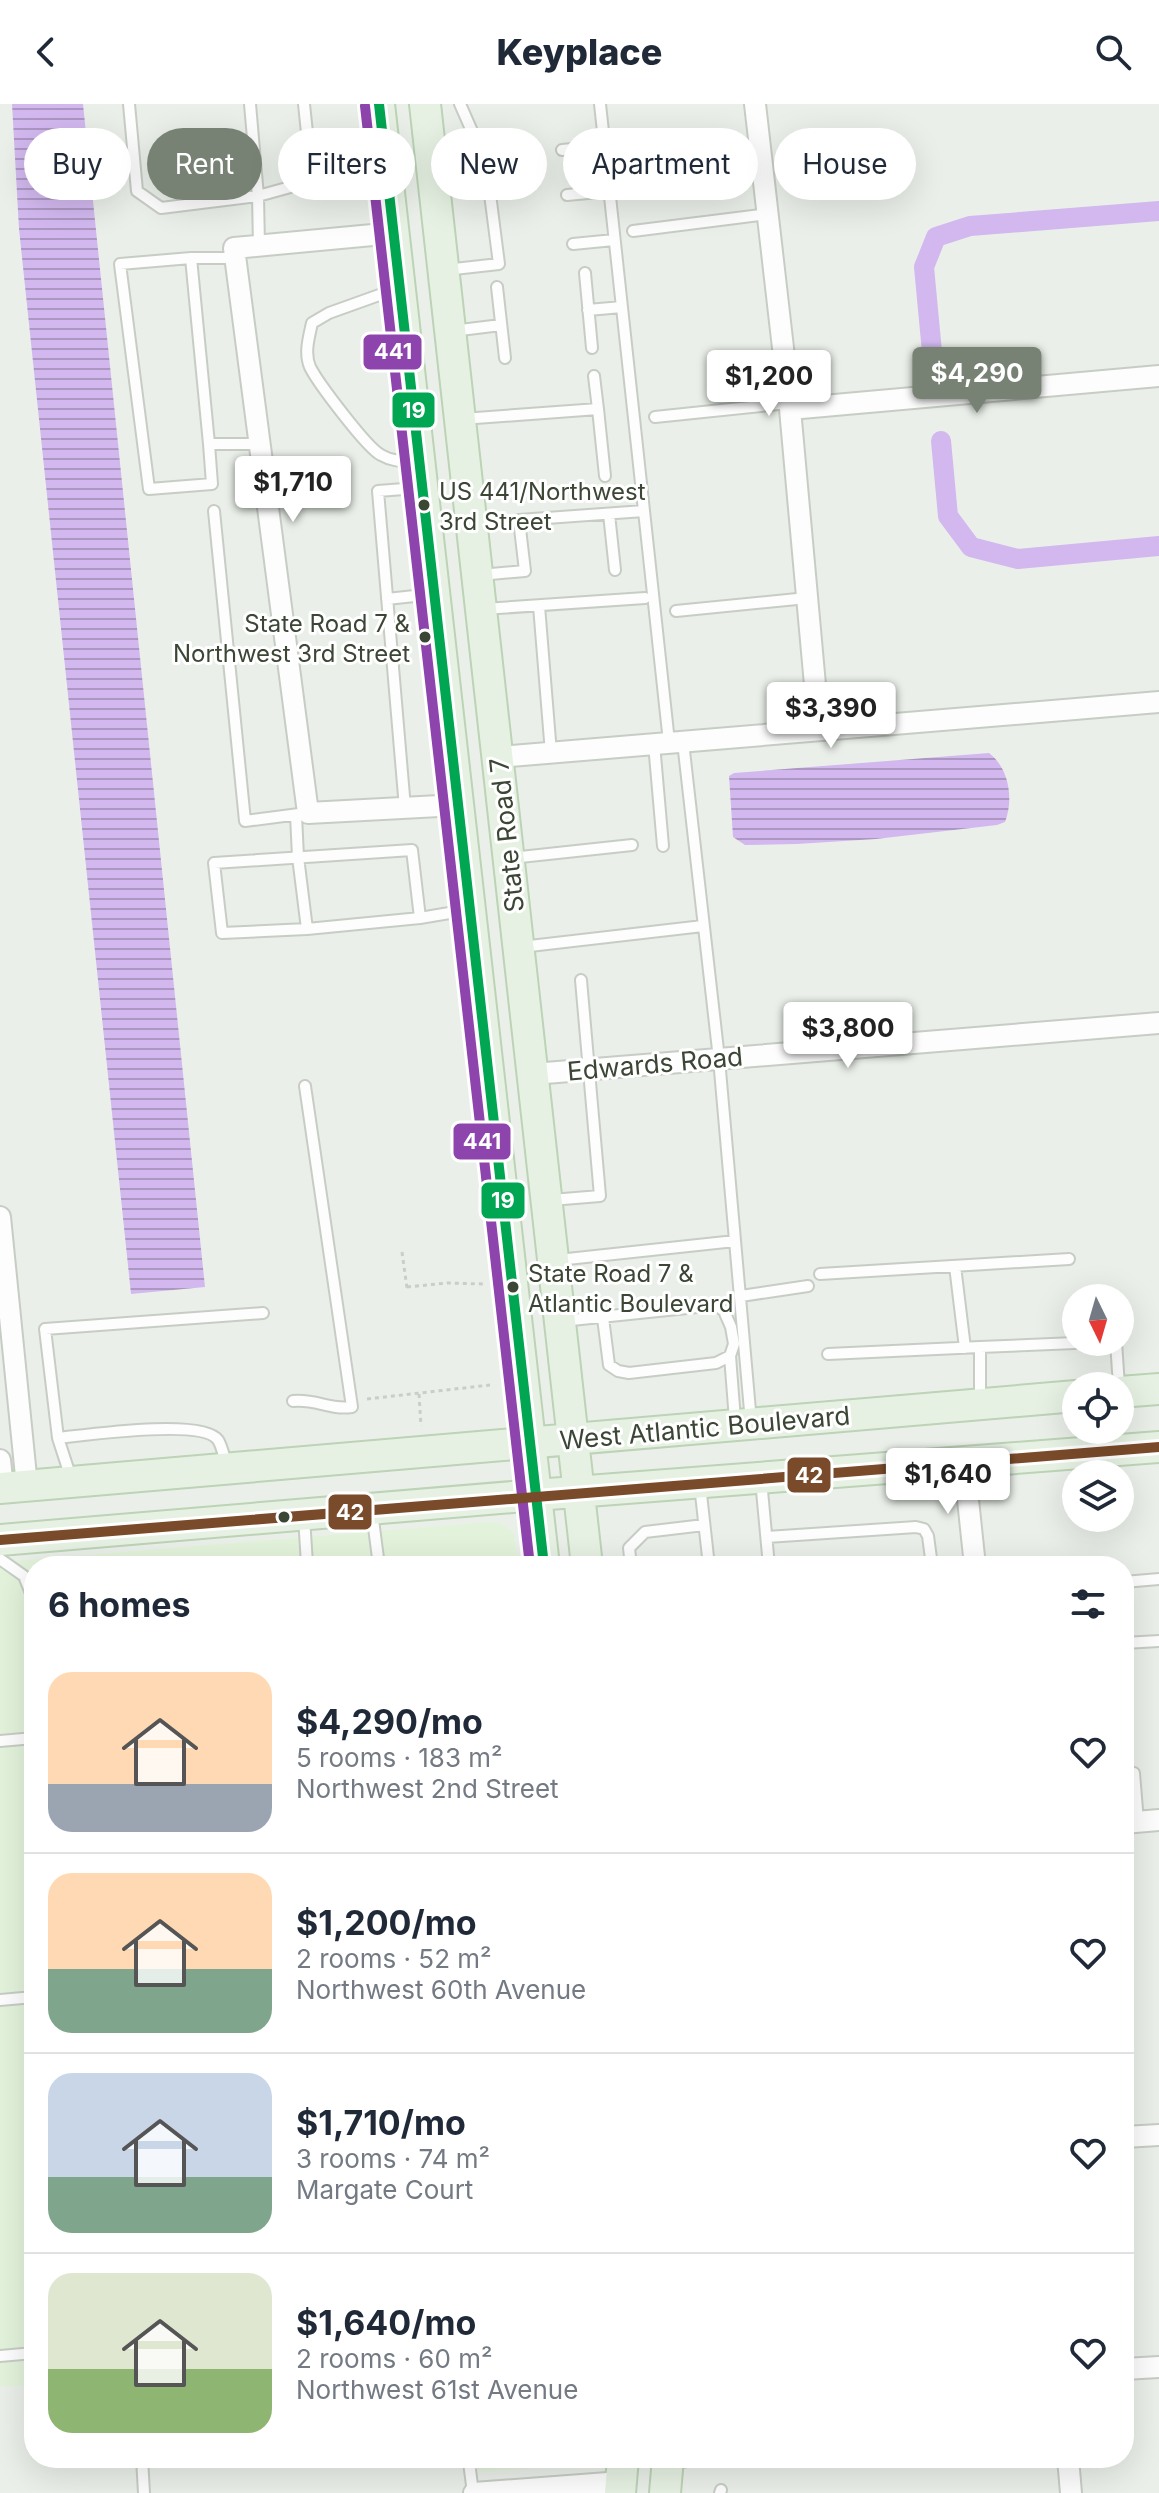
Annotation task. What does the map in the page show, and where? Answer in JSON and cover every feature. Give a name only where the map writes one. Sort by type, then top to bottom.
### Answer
[{"type":"main road","name":"State Road 7","points":[[379,104],[543,1556]]},
{"type":"main road","name":"State Road 7","points":[[425,104],[586,1556]]},
{"type":"main road","points":[[394,233],[426,245],[443,270]]},
{"type":"main road","points":[[446,685],[470,734],[499,757]]},
{"type":"main road","points":[[458,805],[474,813],[489,830],[513,893]]},
{"type":"main road","points":[[1134,1391],[1159,1389]]},
{"type":"main road","name":"West Atlantic Boulevard","points":[[7,1481],[73,1482],[1062,1397]]},
{"type":"main road","name":"West Atlantic Boulevard","points":[[0,1540],[1159,1447]]},
{"type":"street","points":[[755,104],[790,406],[819,729]]},
{"type":"street","points":[[394,233],[234,248],[260,444],[302,814],[458,805]]},
{"type":"street","points":[[790,406],[1159,376]]},
{"type":"street","points":[[499,757],[1159,702]]},
{"type":"street","name":"Edwards Road","points":[[533,1074],[1159,1023]]},
{"type":"street","points":[[0,1217],[9,1377],[7,1481]]},
{"type":"street","points":[[964,1462],[974,1556]]},
{"type":"street","points":[[1134,2136],[1159,2135]]},
{"type":"street","points":[[1134,2368],[1159,2367]]},
{"type":"street","points":[[1069,2468],[1071,2493]]},
{"type":"street","points":[[473,2493],[625,2482]]},
{"type":"lane","points":[[129,104],[137,191],[147,198]]},
{"type":"lane","points":[[250,104],[252,128]]},
{"type":"lane","points":[[262,195],[312,181],[304,104]]},
{"type":"lane","points":[[443,270],[499,264],[486,163],[460,104]]},
{"type":"lane","points":[[600,104],[602,128]]},
{"type":"lane","points":[[149,200],[161,208],[226,200]]},
{"type":"lane","points":[[258,200],[259,246]]},
{"type":"lane","points":[[610,200],[669,742],[703,926],[719,1059],[741,1296],[743,1425]]},
{"type":"lane","points":[[633,231],[768,214]]},
{"type":"lane","points":[[573,244],[614,240]]},
{"type":"lane","points":[[191,258],[212,484],[149,489],[120,264],[191,258],[236,258]]},
{"type":"lane","points":[[585,273],[592,348]]},
{"type":"lane","points":[[400,287],[329,313],[312,323],[307,342],[309,365],[366,444],[378,454],[422,475]]},
{"type":"lane","points":[[497,287],[505,358]]},
{"type":"lane","points":[[588,310],[622,307]]},
{"type":"lane","points":[[450,331],[501,325]]},
{"type":"lane","points":[[594,376],[605,476]]},
{"type":"lane","points":[[655,417],[790,406]]},
{"type":"lane","points":[[460,420],[598,409]]},
{"type":"lane","points":[[209,444],[260,444]]},
{"type":"lane","points":[[405,808],[378,491],[422,475]]},
{"type":"lane","points":[[214,511],[245,821],[302,814],[298,857],[307,929]]},
{"type":"lane","points":[[478,576],[525,571],[519,520],[644,511]]},
{"type":"lane","points":[[609,514],[615,570]]},
{"type":"lane","points":[[387,599],[435,594]]},
{"type":"lane","points":[[482,609],[645,598]]},
{"type":"lane","points":[[676,611],[807,598]]},
{"type":"lane","points":[[539,606],[551,753]]},
{"type":"lane","points":[[663,846],[669,742]]},
{"type":"lane","points":[[509,859],[632,845]]},
{"type":"lane","points":[[420,918],[412,850],[214,863],[222,933],[307,929],[420,918],[469,910]]},
{"type":"lane","points":[[519,947],[703,926]]},
{"type":"lane","points":[[547,1200],[600,1196],[581,980]]},
{"type":"lane","points":[[293,1401],[312,1400],[335,1409],[352,1407],[305,1086]]},
{"type":"lane","points":[[554,1260],[735,1241]]},
{"type":"lane","points":[[820,1274],[1069,1259]]},
{"type":"lane","points":[[955,1266],[965,1348]]},
{"type":"lane","points":[[741,1296],[808,1286]]},
{"type":"lane","points":[[560,1321],[716,1305],[724,1311],[731,1327],[734,1344],[730,1356],[743,1425]]},
{"type":"lane","points":[[73,1482],[58,1438],[45,1329],[263,1313]]},
{"type":"lane","points":[[603,1318],[609,1365],[618,1371],[629,1373],[716,1363],[730,1356]]},
{"type":"lane","points":[[828,1354],[1062,1344]]},
{"type":"lane","points":[[980,1347],[980,1404]]},
{"type":"lane","points":[[58,1438],[178,1428],[204,1430],[218,1439],[228,1469]]},
{"type":"lane","points":[[761,1478],[768,1556]]},
{"type":"lane","points":[[699,1483],[708,1556]]},
{"type":"lane","points":[[372,1509],[378,1556]]},
{"type":"lane","points":[[304,1515],[307,1556]]},
{"type":"lane","points":[[630,1556],[629,1548],[645,1532],[704,1525]]},
{"type":"lane","points":[[767,1537],[916,1527],[924,1529],[928,1536],[931,1556]]},
{"type":"lane","points":[[0,1559],[24,1576]]},
{"type":"lane","points":[[1134,1581],[1159,1579]]},
{"type":"lane","points":[[1134,1642],[1159,1641]]},
{"type":"lane","points":[[0,1741],[24,1739]]},
{"type":"lane","points":[[1134,1773],[1140,1821]]},
{"type":"lane","points":[[0,2000],[24,1998]]},
{"type":"lane","points":[[0,2356],[24,2354]]},
{"type":"lane","points":[[143,2468],[144,2493]]},
{"type":"lane","points":[[470,2468],[473,2493]]},
{"type":"path","points":[[402,1252],[407,1288],[447,1283],[484,1284]]},
{"type":"path","points":[[351,1401],[490,1385]]},
{"type":"path","points":[[419,1394],[422,1432]]},
{"type":"shaded area","points":[[12,104],[83,104],[85,128],[24,128],[24,200],[93,200],[205,1287],[131,1294],[19,229]]},
{"type":"shaded area","points":[[989,753],[1001,767],[1008,784],[1008,813],[1005,822],[997,825],[876,839],[797,844],[745,845],[733,837],[729,776],[734,773]]},
{"type":"shaded area","points":[[489,1522],[501,1523],[514,1533],[517,1556],[73,1556]]},
{"type":"shaded area","points":[[24,1560],[24,2386],[0,2387],[0,1562]]},
{"type":"shaded area","points":[[479,2468],[528,2468],[479,2472]]},
{"type":"waterway","points":[[932,352],[924,267],[936,237],[970,226],[1159,211]]},
{"type":"waterway","points":[[941,441],[948,516],[971,547],[1018,559],[1159,546]]},
{"type":"transit line","name":"19","points":[[379,104],[543,1556]]},
{"type":"transit line","name":"441","points":[[365,106],[529,1556]]},
{"type":"transit line","name":"42","points":[[0,1540],[1159,1447]]},
{"type":"place","name":"US 441/Northwest 3rd Street","points":[[424,505]]},
{"type":"place","name":"State Road 7 & Northwest 3rd Street","points":[[425,637]]},
{"type":"place","name":"State Road 7 & Atlantic Boulevard","points":[[513,1287]]}]
